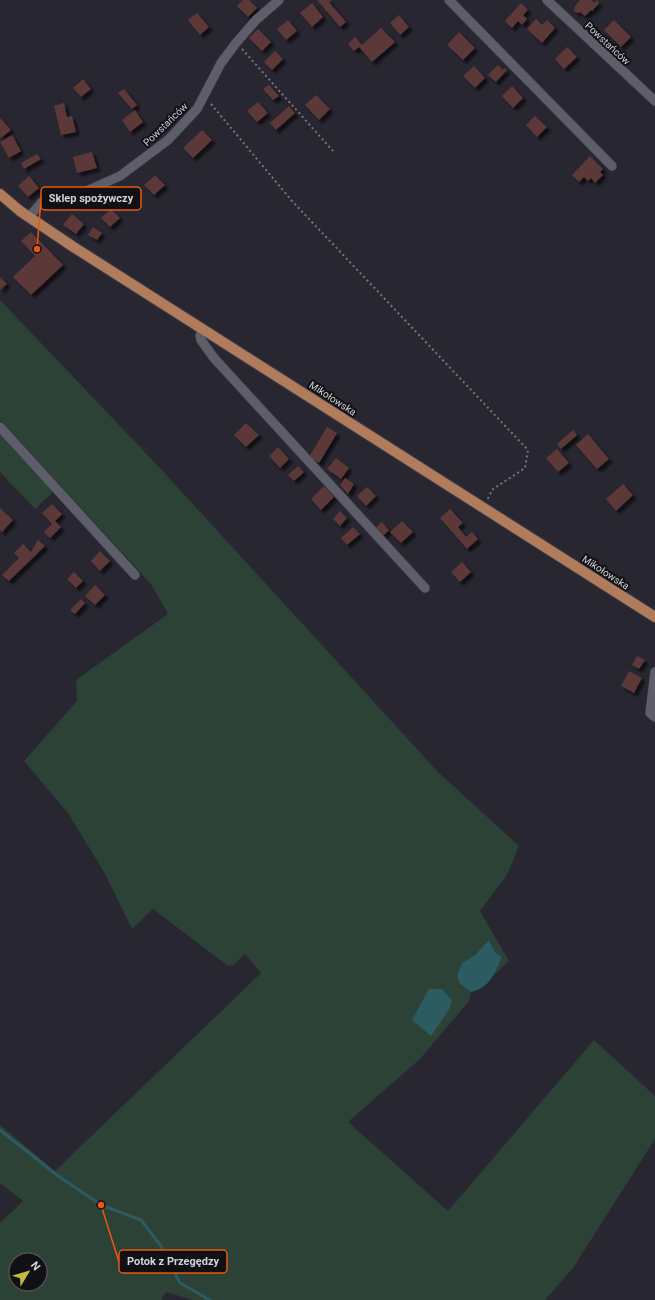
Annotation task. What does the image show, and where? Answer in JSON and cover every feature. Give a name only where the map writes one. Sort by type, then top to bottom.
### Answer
[{"type":"main road","name":"Mikołowska","points":[[2,198],[203,329],[655,618]]},
{"type":"street","name":"Powstańców","points":[[29,217],[42,202],[103,185],[138,164],[173,134],[197,109],[205,97],[221,63],[236,43],[256,20],[279,0]]},
{"type":"street","points":[[449,0],[612,166]]},
{"type":"street","name":"Powstańców","points":[[547,0],[655,101]]},
{"type":"street","points":[[203,329],[200,336],[201,340],[214,358],[425,588]]},
{"type":"street","points":[[0,427],[135,575]]},
{"type":"street","points":[[655,672],[650,713],[655,717]]},
{"type":"path","points":[[236,43],[333,152]]},
{"type":"path","points":[[205,97],[292,201],[528,450],[525,468],[494,489],[489,495],[485,509]]},
{"type":"shaded area","points":[[0,300],[159,467],[438,772],[519,846],[508,873],[480,911],[509,961],[494,975],[502,957],[495,952],[489,940],[475,955],[462,963],[460,984],[471,992],[469,1001],[420,1059],[348,1122],[448,1211],[594,1040],[655,1096],[655,1139],[573,1268],[545,1300],[193,1300],[166,1292],[161,1300],[0,1300],[0,1223],[23,1201],[0,1183],[0,1125],[55,1171],[261,973],[245,954],[233,965],[228,966],[153,909],[132,929],[104,872],[68,813],[24,761],[77,701],[76,680],[168,614],[151,584],[0,420]]},
{"type":"shaded area","points":[[0,432],[54,491],[35,509],[0,472]]},
{"type":"shaded area","points":[[489,940],[495,952],[502,957],[491,979],[483,987],[471,992],[460,984],[457,976],[462,963],[475,955]]},
{"type":"shaded area","points":[[429,989],[442,989],[452,1000],[450,1008],[431,1036],[412,1020]]},
{"type":"building","points":[[243,0],[249,0],[257,8],[248,17],[237,6]]},
{"type":"building","points":[[317,0],[332,0],[329,2],[346,22],[340,27]]},
{"type":"building","points":[[580,0],[591,0],[594,3],[597,0],[599,3],[585,16],[580,12],[578,13],[574,11],[575,6]]},
{"type":"building","points":[[312,3],[323,17],[312,27],[300,13]]},
{"type":"building","points":[[521,3],[528,10],[523,15],[527,19],[522,25],[518,21],[512,28],[505,21]]},
{"type":"building","points":[[197,13],[209,27],[200,35],[188,20]]},
{"type":"building","points":[[399,15],[409,27],[400,35],[390,23]]},
{"type":"building","points":[[536,19],[542,25],[547,20],[555,28],[542,43],[527,29]]},
{"type":"building","points":[[288,20],[297,31],[286,40],[277,29]]},
{"type":"building","points":[[614,20],[631,37],[621,47],[604,30]]},
{"type":"building","points":[[381,28],[395,42],[372,62],[359,47],[354,51],[348,44],[355,37],[362,45]]},
{"type":"building","points":[[258,29],[271,42],[262,51],[249,38]]},
{"type":"building","points":[[459,32],[475,48],[463,60],[447,45]]},
{"type":"building","points":[[567,47],[577,57],[564,69],[555,59]]},
{"type":"building","points":[[275,51],[283,59],[272,70],[264,62]]},
{"type":"building","points":[[498,65],[503,70],[504,68],[507,70],[496,82],[488,75]]},
{"type":"building","points":[[474,66],[485,78],[475,88],[463,76]]},
{"type":"building","points":[[83,79],[91,89],[81,97],[73,88]]},
{"type":"building","points":[[269,85],[279,96],[273,100],[263,89]]},
{"type":"building","points":[[512,86],[523,98],[513,108],[502,96]]},
{"type":"building","points":[[124,89],[137,105],[132,109],[118,93]]},
{"type":"building","points":[[316,95],[330,109],[319,120],[305,105]]},
{"type":"building","points":[[258,102],[268,113],[257,122],[247,111]]},
{"type":"building","points":[[64,103],[67,117],[72,116],[76,132],[61,135],[54,106]]},
{"type":"building","points":[[289,106],[295,113],[276,130],[270,123]]},
{"type":"building","points":[[135,110],[143,122],[130,132],[122,120]]},
{"type":"building","points":[[535,116],[547,127],[537,137],[526,125]]},
{"type":"building","points":[[0,118],[11,130],[1,138],[0,137]]},
{"type":"building","points":[[202,130],[212,140],[193,158],[183,148]]},
{"type":"building","points":[[12,135],[21,151],[9,158],[0,142]]},
{"type":"building","points":[[92,152],[97,168],[77,173],[73,157]]},
{"type":"building","points":[[37,154],[41,159],[24,169],[21,163]]},
{"type":"building","points":[[590,156],[603,169],[600,172],[603,175],[595,183],[591,178],[588,181],[584,177],[579,182],[572,175]]},
{"type":"building","points":[[155,175],[165,185],[154,195],[144,185]]},
{"type":"building","points":[[29,176],[39,188],[28,197],[18,186]]},
{"type":"building","points":[[111,209],[120,218],[110,227],[101,218]]},
{"type":"building","points":[[72,214],[84,224],[76,234],[63,225]]},
{"type":"building","points":[[93,227],[102,233],[97,240],[88,235]]},
{"type":"building","points":[[31,232],[63,265],[31,295],[13,277],[35,256],[21,241]]},
{"type":"building","points":[[0,277],[7,284],[0,290]]},
{"type":"building","points":[[246,423],[259,435],[246,447],[234,435]]},
{"type":"building","points":[[327,427],[337,433],[319,463],[309,457]]},
{"type":"building","points":[[573,430],[577,435],[561,449],[557,444]]},
{"type":"building","points":[[588,434],[609,459],[597,469],[576,445]]},
{"type":"building","points":[[278,447],[289,459],[280,468],[269,456]]},
{"type":"building","points":[[557,449],[569,463],[558,472],[546,458]]},
{"type":"building","points":[[336,458],[349,468],[341,479],[327,469]]},
{"type":"building","points":[[298,466],[304,472],[294,481],[288,475]]},
{"type":"building","points":[[345,478],[354,484],[348,494],[340,485]]},
{"type":"building","points":[[623,484],[633,495],[616,511],[606,499]]},
{"type":"building","points":[[324,486],[334,497],[321,510],[311,499]]},
{"type":"building","points":[[367,487],[376,496],[366,506],[357,496]]},
{"type":"building","points":[[52,504],[62,514],[55,521],[61,527],[50,538],[44,532],[52,524],[42,513]]},
{"type":"building","points":[[0,508],[13,520],[2,532],[0,530]]},
{"type":"building","points":[[450,509],[463,523],[458,527],[466,537],[472,532],[478,539],[467,549],[440,518]]},
{"type":"building","points":[[340,511],[347,518],[340,526],[333,519]]},
{"type":"building","points":[[402,521],[413,532],[401,543],[390,532]]},
{"type":"building","points":[[382,522],[389,530],[383,536],[375,528]]},
{"type":"building","points":[[353,527],[360,534],[347,545],[341,538]]},
{"type":"building","points":[[38,540],[45,546],[9,581],[2,575],[19,558],[14,553],[23,544],[31,552]]},
{"type":"building","points":[[100,551],[110,561],[100,571],[91,561]]},
{"type":"building","points":[[462,562],[471,572],[460,582],[451,572]]},
{"type":"building","points":[[74,572],[83,581],[76,588],[67,579]]},
{"type":"building","points":[[95,585],[105,595],[95,605],[85,596]]},
{"type":"building","points":[[81,599],[85,603],[75,614],[70,610]]},
{"type":"building","points":[[637,656],[645,660],[639,669],[632,665]]},
{"type":"building","points":[[629,671],[642,678],[634,693],[621,686]]},
{"type":"waterway","points":[[0,1130],[58,1176],[101,1205],[141,1220],[161,1246],[180,1283],[210,1300]]},
{"type":"place","name":"Sklep spożywczy","points":[[37,249]]},
{"type":"place","name":"Potok z Przegędzy","points":[[101,1205]]}]
